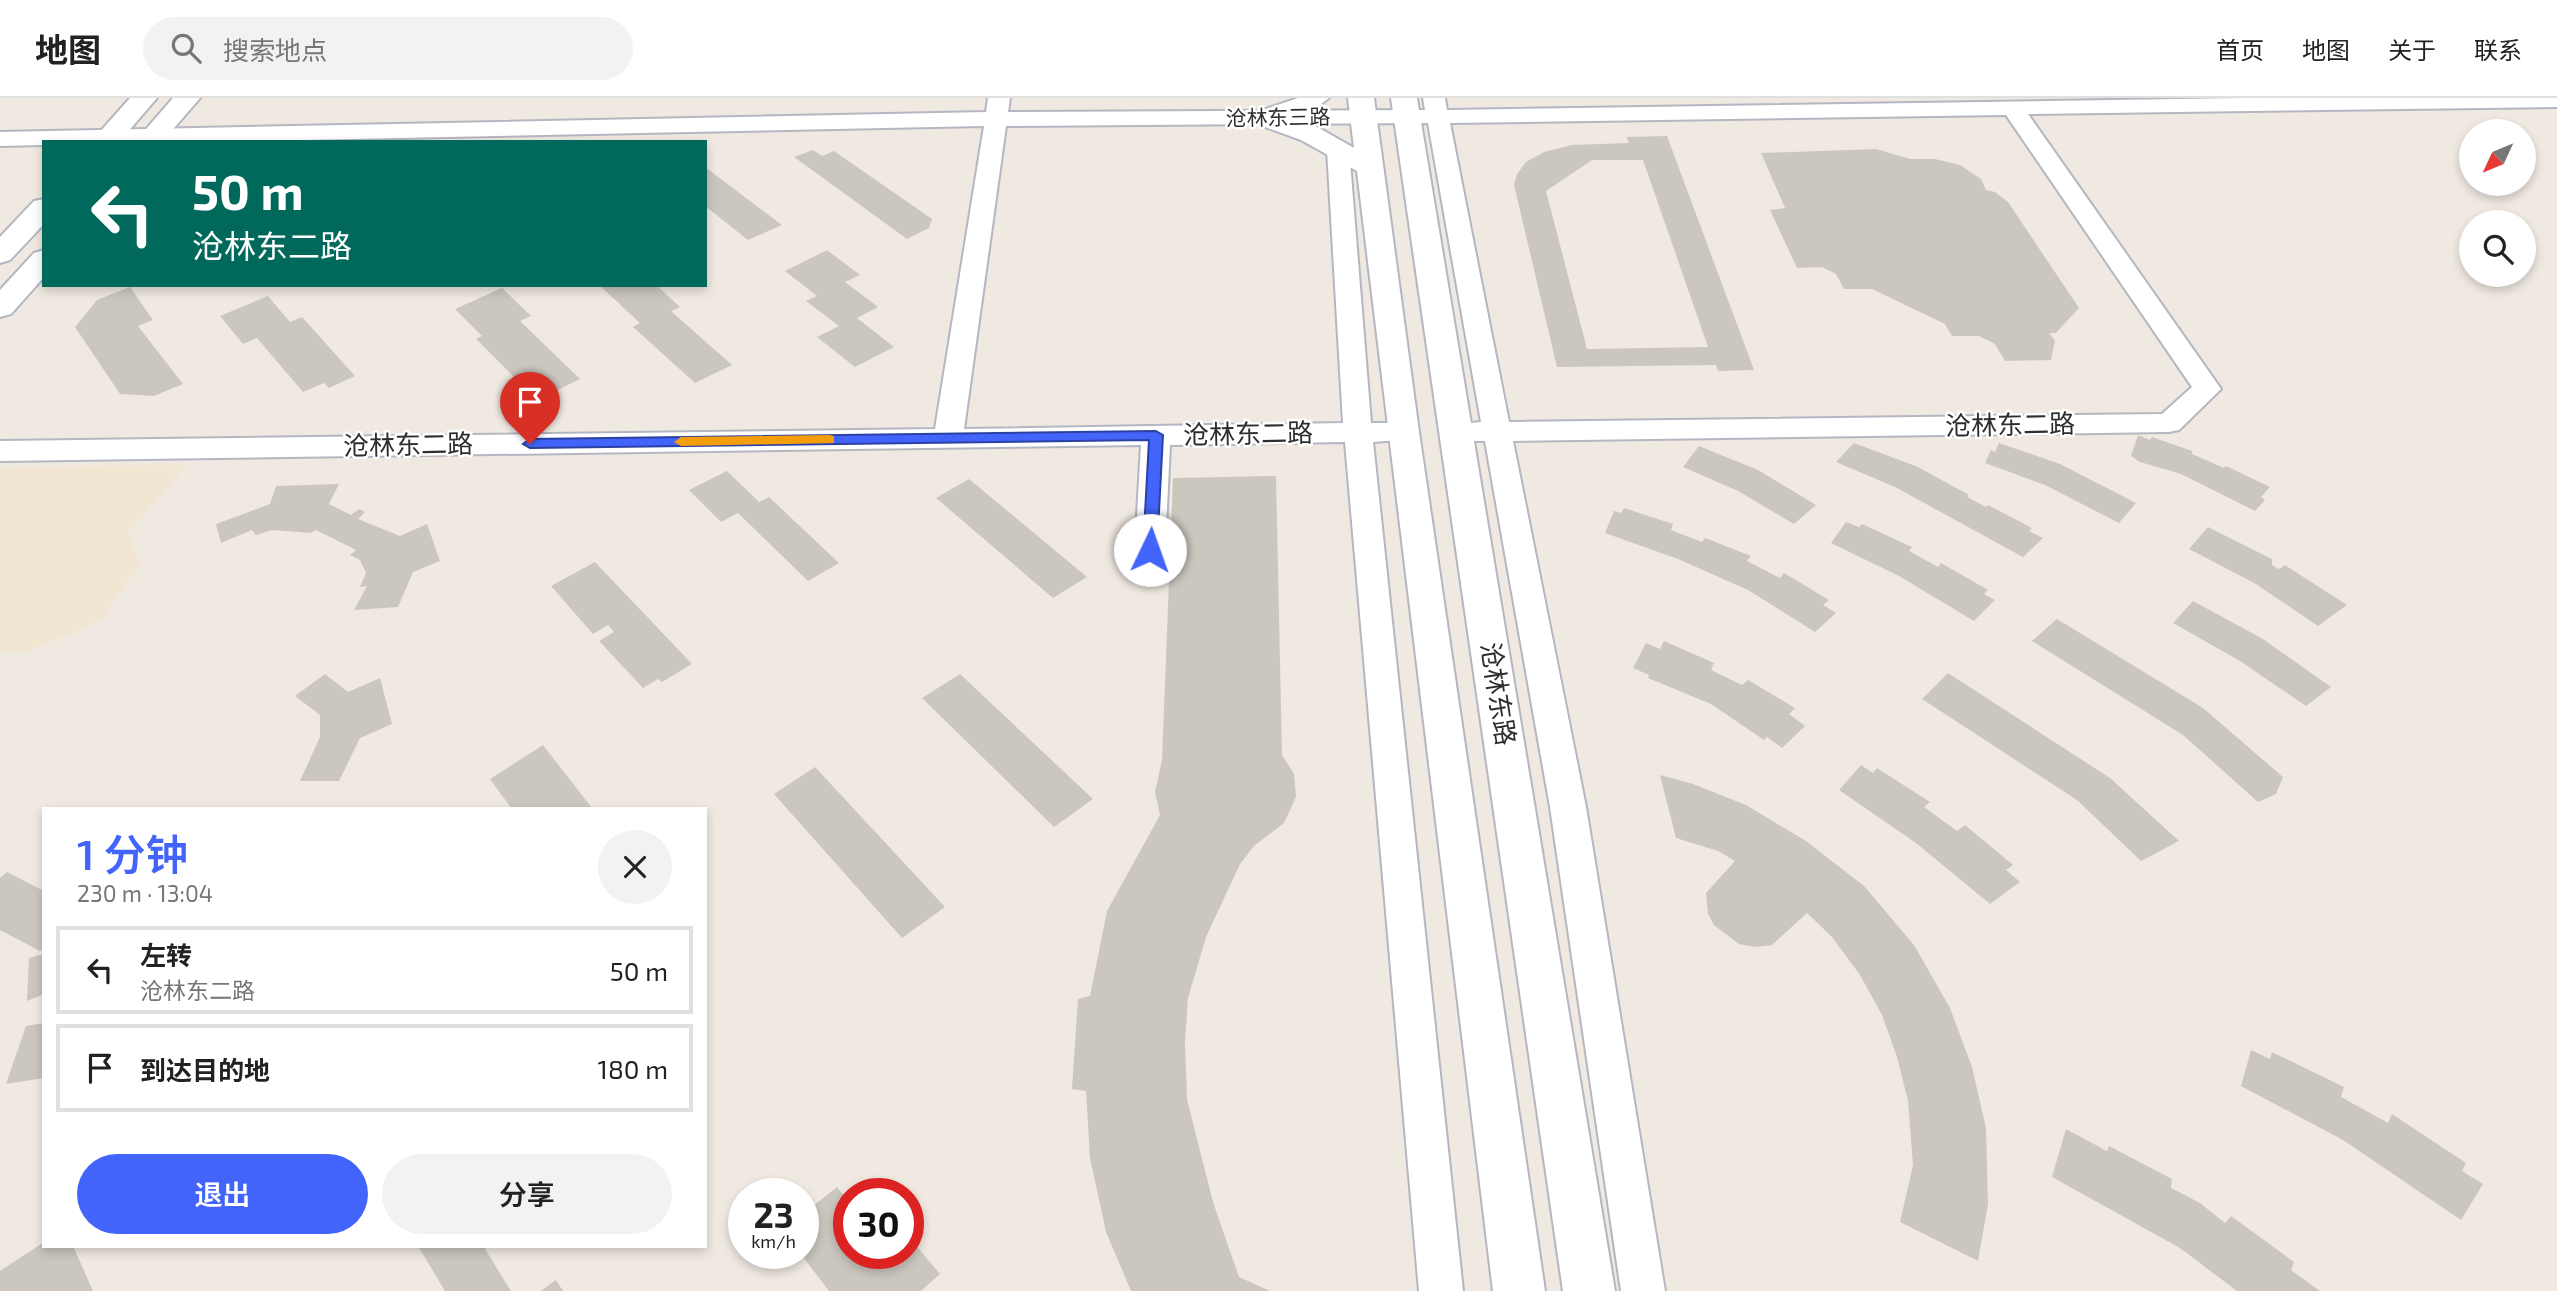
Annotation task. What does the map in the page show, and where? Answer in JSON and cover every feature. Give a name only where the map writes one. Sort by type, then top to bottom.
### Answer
[{"type":"street","points":[[106,139],[144,98]]},
{"type":"street","points":[[151,138],[187,98]]},
{"type":"street","points":[[1266,118],[1303,106],[1316,98]]},
{"type":"street","name":"沧林东三路","points":[[0,139],[151,138],[997,109],[1266,118],[1363,107],[2012,108],[2557,100]]},
{"type":"street","points":[[1363,107],[1403,432],[1519,1291]]},
{"type":"street","points":[[1421,107],[1499,432],[1568,807],[1643,1291]]},
{"type":"street","name":"沧林东路","points":[[1421,107],[1457,432],[1589,1291]]},
{"type":"street","name":"沧林东二路","points":[[1457,432],[2169,423],[2207,389],[2012,108]]},
{"type":"street","points":[[948,438],[997,109]]},
{"type":"street","points":[[1266,118],[1310,134],[1371,168]]},
{"type":"street","points":[[1338,149],[1358,433],[1441,1291]]},
{"type":"street","points":[[0,254],[42,208]]},
{"type":"street","points":[[0,308],[42,261]]},
{"type":"street","name":"沧林东二路","points":[[0,451],[1403,432]]},
{"type":"street","points":[[1150,550],[1156,435]]},
{"type":"shaded area","points":[[188,464],[128,532],[140,564],[102,619],[28,652],[0,651],[0,468]]},
{"type":"building","points":[[1667,136],[1754,370],[1718,371],[1716,365],[1557,367],[1514,185],[1517,174],[1526,162],[1544,152],[1572,145],[1629,143],[1626,137]],"holes":[[[1592,160],[1643,160],[1708,347],[1587,349],[1546,191]]]},
{"type":"building","points":[[1876,149],[1910,159],[1935,159],[1960,165],[1981,179],[1986,190],[1995,192],[2008,202],[2079,308],[2056,333],[2049,333],[2055,341],[2051,360],[2005,361],[1995,344],[1979,336],[1952,336],[1945,324],[1872,289],[1844,289],[1836,274],[1822,267],[1797,268],[1770,210],[1785,208],[1761,153]]},
{"type":"building","points":[[813,150],[822,156],[834,151],[932,219],[929,228],[907,239],[794,157]]},
{"type":"building","points":[[707,169],[782,225],[748,240],[707,208]]},
{"type":"building","points":[[827,250],[860,275],[845,282],[878,307],[857,318],[894,347],[855,367],[817,337],[839,326],[806,301],[817,296],[785,271]]},
{"type":"building","points":[[130,287],[153,320],[138,326],[183,384],[154,396],[120,394],[75,327],[97,300]]},
{"type":"building","points":[[601,287],[658,287],[680,307],[671,311],[732,365],[695,383],[633,327],[640,323]]},
{"type":"building","points":[[502,288],[531,316],[520,321],[580,379],[537,400],[476,339],[482,336],[455,309]]},
{"type":"building","points":[[268,296],[290,322],[302,317],[355,376],[329,388],[324,383],[303,392],[257,338],[243,344],[220,316]]},
{"type":"building","points":[[2138,435],[2192,451],[2192,454],[2224,468],[2226,466],[2270,487],[2261,497],[2265,500],[2255,511],[2181,474],[2140,462],[2131,456]]},
{"type":"building","points":[[1854,443],[1918,467],[1969,495],[1967,497],[2032,528],[2029,531],[2043,538],[2023,557],[1895,487],[1836,462]]},
{"type":"building","points":[[1999,443],[2060,464],[2136,503],[2119,523],[2045,485],[1985,463],[1991,450],[1995,452]]},
{"type":"building","points":[[1699,446],[1758,470],[1816,505],[1794,524],[1738,491],[1683,467]]},
{"type":"building","points":[[727,471],[759,502],[769,497],[839,563],[808,581],[738,513],[721,522],[689,490]]},
{"type":"building","points":[[1276,476],[1282,755],[1294,774],[1296,797],[1284,823],[1254,846],[1240,864],[1206,937],[1188,998],[1185,1042],[1187,1099],[1213,1202],[1239,1277],[1270,1291],[1131,1291],[1106,1232],[1090,1158],[1086,1091],[1072,1089],[1078,999],[1090,996],[1107,911],[1160,815],[1155,792],[1162,760],[1173,478]]},
{"type":"building","points":[[969,479],[1087,577],[1053,598],[936,498]]},
{"type":"building","points":[[339,484],[329,504],[351,515],[359,509],[365,512],[358,519],[400,536],[427,524],[440,561],[413,572],[398,607],[354,610],[367,586],[360,587],[366,573],[360,560],[350,555],[356,550],[316,530],[311,533],[272,530],[256,535],[252,530],[221,543],[216,524],[270,504],[276,486]]},
{"type":"building","points":[[1624,508],[1673,524],[1671,530],[1702,542],[1705,538],[1751,556],[1747,561],[1780,578],[1784,573],[1829,600],[1823,605],[1836,613],[1815,632],[1748,590],[1678,559],[1605,533],[1614,511],[1621,513]]},
{"type":"building","points":[[1846,522],[1859,527],[1862,524],[1912,547],[1909,551],[1938,567],[1941,563],[1988,590],[1984,594],[1995,600],[1974,621],[1899,576],[1831,543]]},
{"type":"building","points":[[2208,527],[2272,559],[2272,565],[2279,569],[2285,565],[2347,605],[2318,626],[2256,584],[2189,549]]},
{"type":"building","points":[[595,562],[692,664],[662,682],[658,679],[643,688],[599,641],[614,632],[608,625],[593,634],[551,586]]},
{"type":"building","points":[[2193,601],[2263,639],[2331,687],[2306,706],[2240,661],[2173,623]]},
{"type":"building","points":[[2057,619],[2203,708],[2283,777],[2276,794],[2258,802],[2183,735],[2032,641]]},
{"type":"building","points":[[1664,641],[1714,663],[1711,670],[1742,685],[1748,680],[1795,708],[1789,714],[1805,726],[1782,748],[1767,737],[1764,740],[1711,704],[1648,678],[1649,675],[1633,668],[1646,643],[1660,649]]},
{"type":"building","points":[[1948,673],[2110,778],[2179,841],[2141,861],[2077,800],[1922,699]]},
{"type":"building","points":[[325,674],[348,692],[380,678],[392,724],[360,738],[339,781],[300,781],[320,737],[320,715],[295,696]]},
{"type":"building","points":[[960,674],[1093,799],[1054,827],[922,698]]},
{"type":"building","points":[[543,745],[591,807],[510,807],[490,779]]},
{"type":"building","points":[[1861,765],[1873,773],[1877,768],[1930,802],[1924,807],[1957,831],[1965,825],[2013,865],[2006,870],[2020,882],[1990,904],[1916,843],[1839,790]]},
{"type":"building","points":[[815,767],[945,907],[902,938],[774,794]]},
{"type":"building","points":[[1660,775],[1693,784],[1746,805],[1806,841],[1864,886],[1914,945],[1950,1008],[1972,1067],[1986,1128],[1988,1204],[1978,1261],[1900,1222],[1913,1165],[1908,1101],[1897,1057],[1882,1015],[1860,975],[1832,937],[1807,913],[1772,945],[1755,947],[1739,944],[1714,925],[1708,914],[1706,893],[1735,861],[1718,851],[1676,838]]},
{"type":"building","points":[[7,872],[42,890],[40,951],[0,930],[0,878]]},
{"type":"building","points":[[42,955],[42,995],[27,1001],[29,958]]},
{"type":"building","points":[[42,1023],[42,1078],[6,1084],[26,1026]]},
{"type":"building","points":[[2251,1050],[2270,1059],[2272,1052],[2344,1087],[2341,1097],[2388,1123],[2392,1114],[2466,1163],[2462,1171],[2483,1184],[2461,1220],[2343,1140],[2241,1086]]},
{"type":"building","points":[[2066,1129],[2107,1151],[2109,1146],[2172,1179],[2171,1188],[2200,1203],[2225,1223],[2231,1216],[2294,1262],[2291,1270],[2320,1291],[2237,1291],[2180,1248],[2052,1177]]},
{"type":"building","points":[[833,1190],[833,1269],[924,1269],[924,1255],[940,1274],[921,1291],[829,1291],[812,1269],[819,1269],[819,1201]]},
{"type":"building","points":[[42,1243],[42,1248],[74,1248],[93,1291],[0,1291],[0,1271]]},
{"type":"building","points":[[419,1248],[486,1248],[511,1291],[445,1291]]},
{"type":"building","points":[[556,1280],[563,1291],[541,1291]]},
{"type":"slow traffic","points":[[681,442],[829,440]]},
{"type":"route","points":[[530,444],[1156,435],[1150,550]]}]
